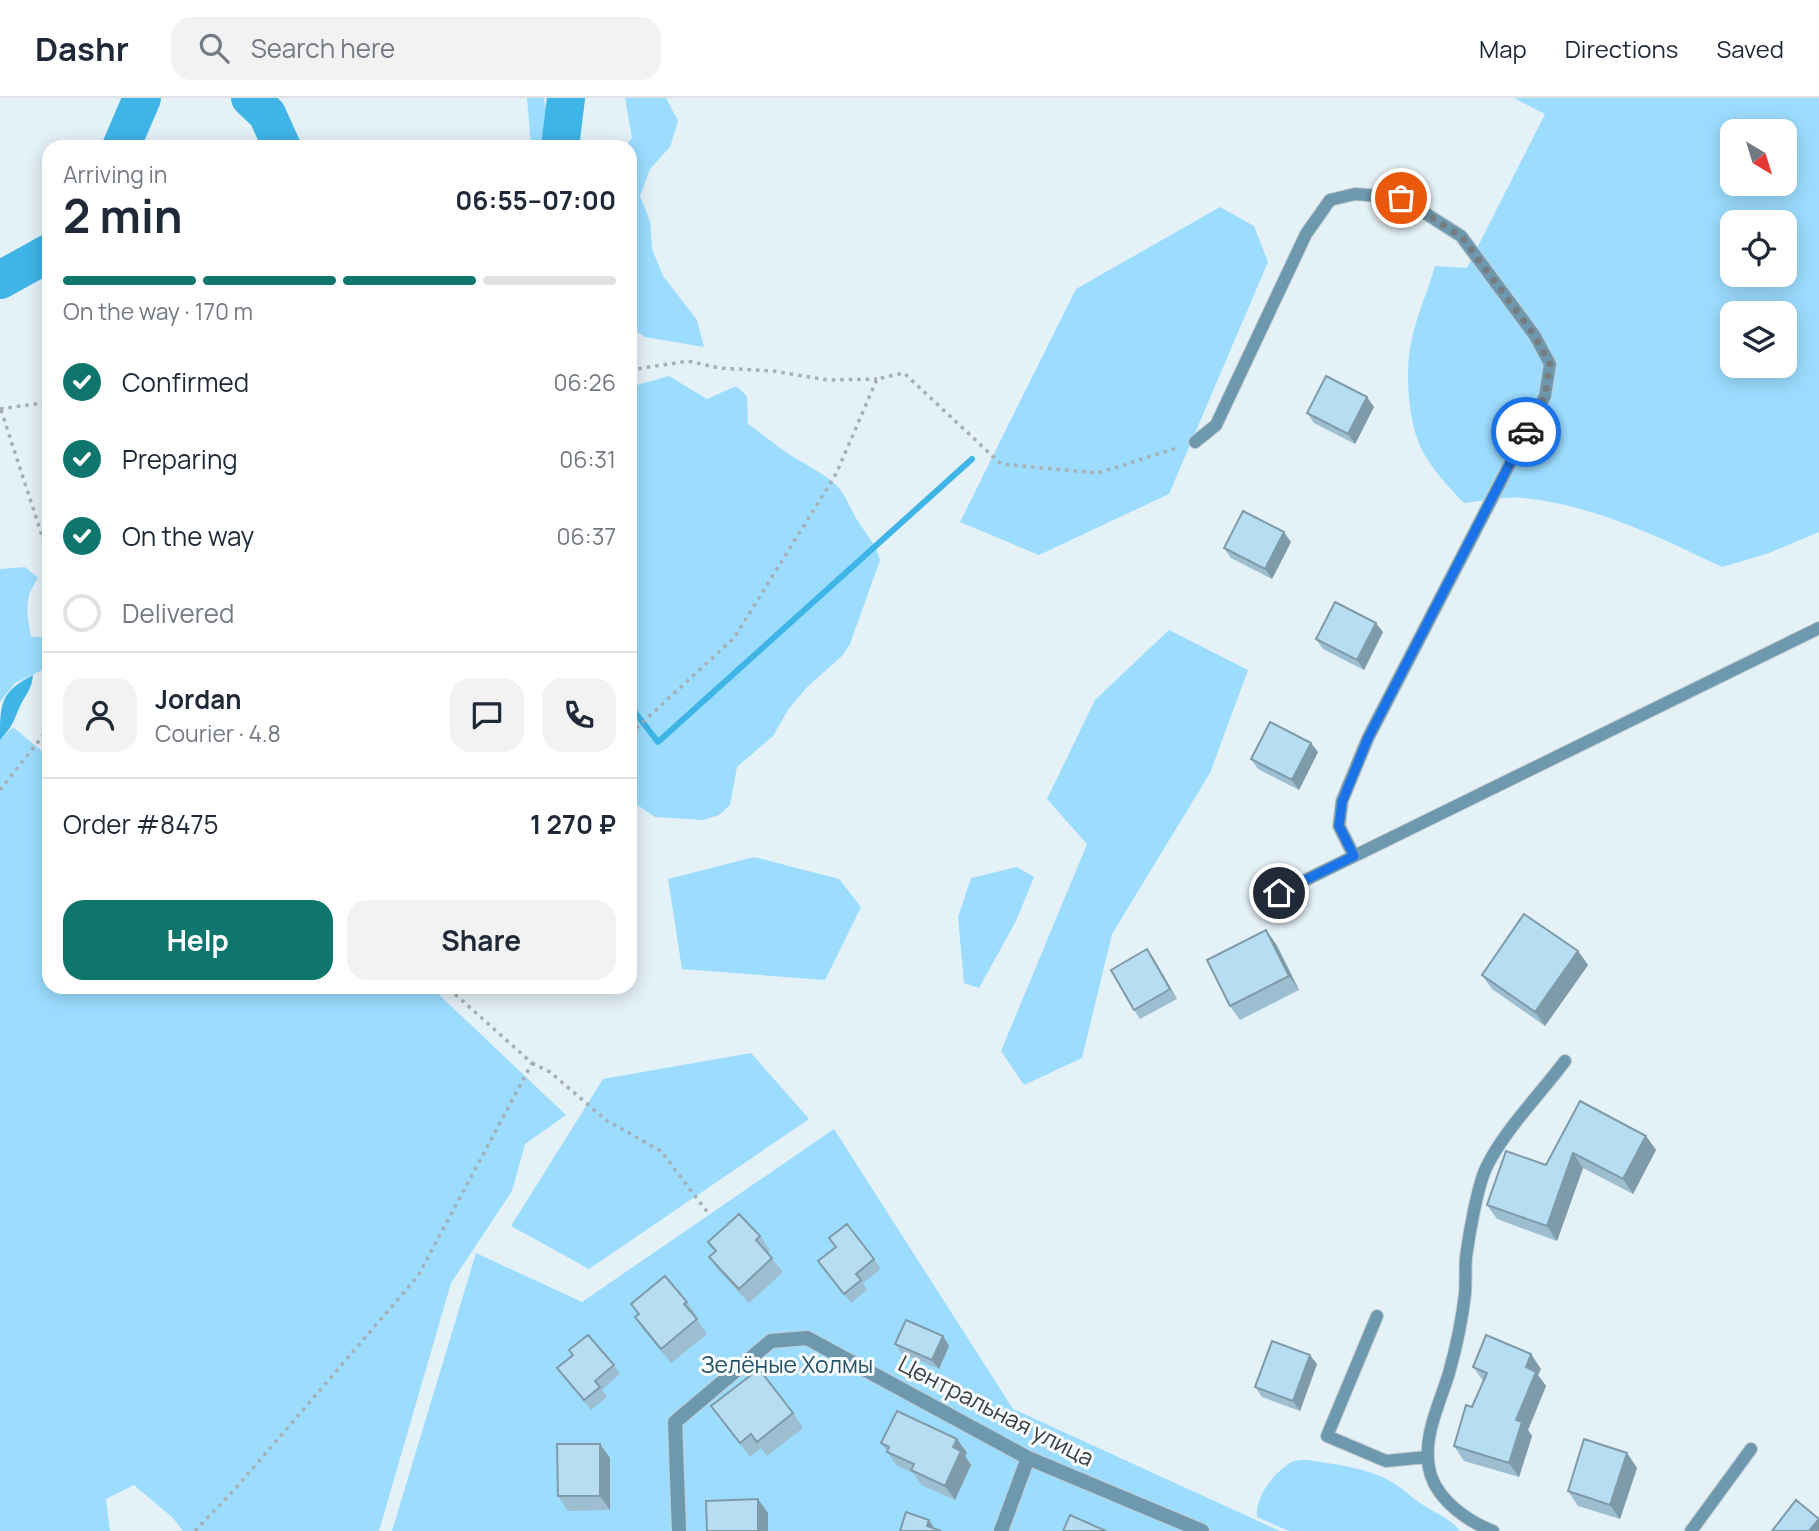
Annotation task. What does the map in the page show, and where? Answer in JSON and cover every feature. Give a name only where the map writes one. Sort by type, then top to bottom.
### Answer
[{"type":"street","name":"Центральная улица","points":[[679,1531],[675,1422],[771,1341],[807,1338],[1028,1458],[1202,1531]]},
{"type":"street","points":[[1001,1531],[1028,1458]]},
{"type":"lane","points":[[1195,442],[1216,425],[1306,234],[1330,200],[1354,194],[1401,198],[1461,236],[1535,336],[1550,364],[1545,396],[1368,738],[1342,802],[1339,826],[1354,856]]},
{"type":"lane","points":[[1279,893],[1819,628]]},
{"type":"lane","points":[[1493,1531],[1478,1525],[1436,1488],[1427,1457],[1433,1417],[1455,1347],[1465,1294],[1466,1255],[1485,1170],[1500,1145],[1565,1061]]},
{"type":"lane","points":[[1377,1316],[1327,1436],[1385,1461],[1427,1457]]},
{"type":"lane","points":[[1691,1531],[1751,1449]]},
{"type":"path","points":[[637,369],[688,361],[719,368],[773,371],[828,380],[877,379],[904,373],[1001,464],[1098,473],[1195,442]]},
{"type":"path","points":[[637,728],[734,638],[836,474],[877,379]]},
{"type":"path","points":[[42,403],[0,410],[42,536]]},
{"type":"path","points":[[0,790],[42,737]]},
{"type":"path","points":[[455,994],[532,1063],[550,1072],[606,1120],[661,1151],[708,1213]]},
{"type":"path","points":[[195,1531],[235,1489],[418,1276],[532,1063]]},
{"type":"green space","points":[[527,98],[544,98],[548,140],[530,140]]},
{"type":"green space","points":[[625,98],[666,98],[678,121],[670,147],[650,169],[640,196],[650,221],[652,249],[663,276],[697,320],[704,347],[645,337],[637,332],[637,140],[630,140]]},
{"type":"green space","points":[[1514,98],[1819,98],[1819,532],[1769,553],[1722,567],[1626,524],[1575,508],[1516,498],[1464,503],[1430,463],[1421,448],[1413,424],[1408,382],[1413,333],[1435,266],[1467,268],[1545,114]]},
{"type":"green space","points":[[1220,207],[1254,226],[1268,262],[1169,494],[1039,555],[960,522],[1076,289]]},
{"type":"green space","points":[[669,376],[707,399],[736,386],[747,396],[748,424],[837,486],[874,545],[880,560],[850,644],[842,656],[807,687],[788,710],[773,736],[737,767],[730,805],[719,815],[703,820],[655,817],[637,805],[637,385]]},
{"type":"green space","points":[[25,567],[38,578],[28,600],[28,613],[31,637],[42,637],[42,670],[15,683],[0,702],[0,569]]},
{"type":"green space","points":[[1169,630],[1248,670],[1210,773],[1112,934],[1082,1058],[1024,1085],[1001,1051],[1087,844],[1047,799],[1095,700]]},
{"type":"green space","points":[[13,727],[42,751],[42,994],[438,994],[566,1115],[525,1144],[512,1191],[451,1283],[379,1531],[183,1531],[173,1518],[134,1485],[106,1499],[110,1531],[0,1531],[0,740]]},
{"type":"green space","points":[[754,857],[839,879],[861,907],[825,980],[682,969],[668,879]]},
{"type":"green space","points":[[1017,867],[1034,877],[1016,921],[979,988],[964,983],[958,917],[971,878]]},
{"type":"green space","points":[[751,1053],[809,1119],[589,1269],[511,1226],[603,1079]]},
{"type":"green space","name":"Зелёные Холмы","points":[[834,1129],[1013,1409],[1280,1531],[392,1531],[476,1253],[582,1302]]},
{"type":"green space","points":[[1308,1460],[1378,1475],[1401,1488],[1460,1531],[1289,1531],[1257,1517],[1262,1494],[1273,1478],[1292,1462]]},
{"type":"shaded area","points":[[33,675],[30,688],[12,724],[0,740],[4,700],[14,687]]},
{"type":"building","points":[[1326,376],[1367,397],[1348,434],[1307,413]]},
{"type":"building","points":[[1243,511],[1284,532],[1265,569],[1224,548]]},
{"type":"building","points":[[1335,602],[1376,623],[1357,660],[1316,639]]},
{"type":"building","points":[[1270,722],[1311,743],[1292,780],[1251,759]]},
{"type":"building","points":[[1524,914],[1578,951],[1535,1012],[1482,975]]},
{"type":"building","points":[[1266,930],[1289,976],[1230,1006],[1207,960]]},
{"type":"building","points":[[1147,949],[1170,989],[1134,1010],[1111,970]]},
{"type":"building","points":[[1580,1101],[1646,1136],[1623,1179],[1573,1153],[1547,1226],[1487,1205],[1506,1151],[1546,1165]]},
{"type":"building","points":[[739,1214],[760,1236],[756,1240],[772,1258],[739,1289],[709,1257],[716,1251],[708,1242]]},
{"type":"building","points":[[847,1224],[874,1259],[856,1274],[861,1280],[844,1294],[818,1261],[836,1247],[829,1238]]},
{"type":"building","points":[[665,1276],[687,1302],[684,1304],[697,1319],[661,1349],[635,1317],[639,1314],[631,1304]]},
{"type":"building","points":[[906,1320],[943,1336],[932,1360],[895,1344]]},
{"type":"building","points":[[588,1335],[614,1365],[595,1381],[600,1387],[584,1400],[557,1368],[573,1355],[569,1350]]},
{"type":"building","points":[[1486,1335],[1531,1354],[1526,1367],[1536,1372],[1516,1420],[1522,1422],[1509,1463],[1454,1446],[1466,1405],[1472,1407],[1487,1373],[1473,1367]]},
{"type":"building","points":[[1272,1341],[1310,1355],[1293,1401],[1255,1387]]},
{"type":"building","points":[[759,1369],[793,1413],[757,1442],[751,1434],[740,1443],[711,1406]]},
{"type":"building","points":[[897,1411],[957,1439],[953,1447],[961,1451],[945,1486],[911,1470],[914,1464],[887,1452],[889,1447],[881,1443]]},
{"type":"building","points":[[1584,1439],[1627,1453],[1610,1505],[1568,1491]]},
{"type":"building","points":[[557,1444],[600,1444],[600,1496],[558,1496]]},
{"type":"building","points":[[758,1499],[758,1531],[707,1531],[706,1501]]},
{"type":"building","points":[[1796,1500],[1819,1519],[1809,1531],[1772,1531]]},
{"type":"building","points":[[906,1512],[929,1520],[927,1526],[941,1531],[900,1531]]},
{"type":"building","points":[[1070,1515],[1106,1531],[1063,1531]]},
{"type":"waterway","points":[[124,140],[142,98]]},
{"type":"waterway","points":[[250,98],[267,114],[279,140]]},
{"type":"waterway","points":[[561,140],[566,98]]},
{"type":"waterway","points":[[0,280],[42,257]]},
{"type":"waterway","points":[[637,715],[658,742],[972,459]]},
{"type":"way so far","points":[[1401,198],[1461,236],[1535,336],[1550,364],[1545,396],[1526,432]]},
{"type":"route","points":[[1279,893],[1354,856],[1339,826],[1342,802],[1368,738],[1526,432]]}]
